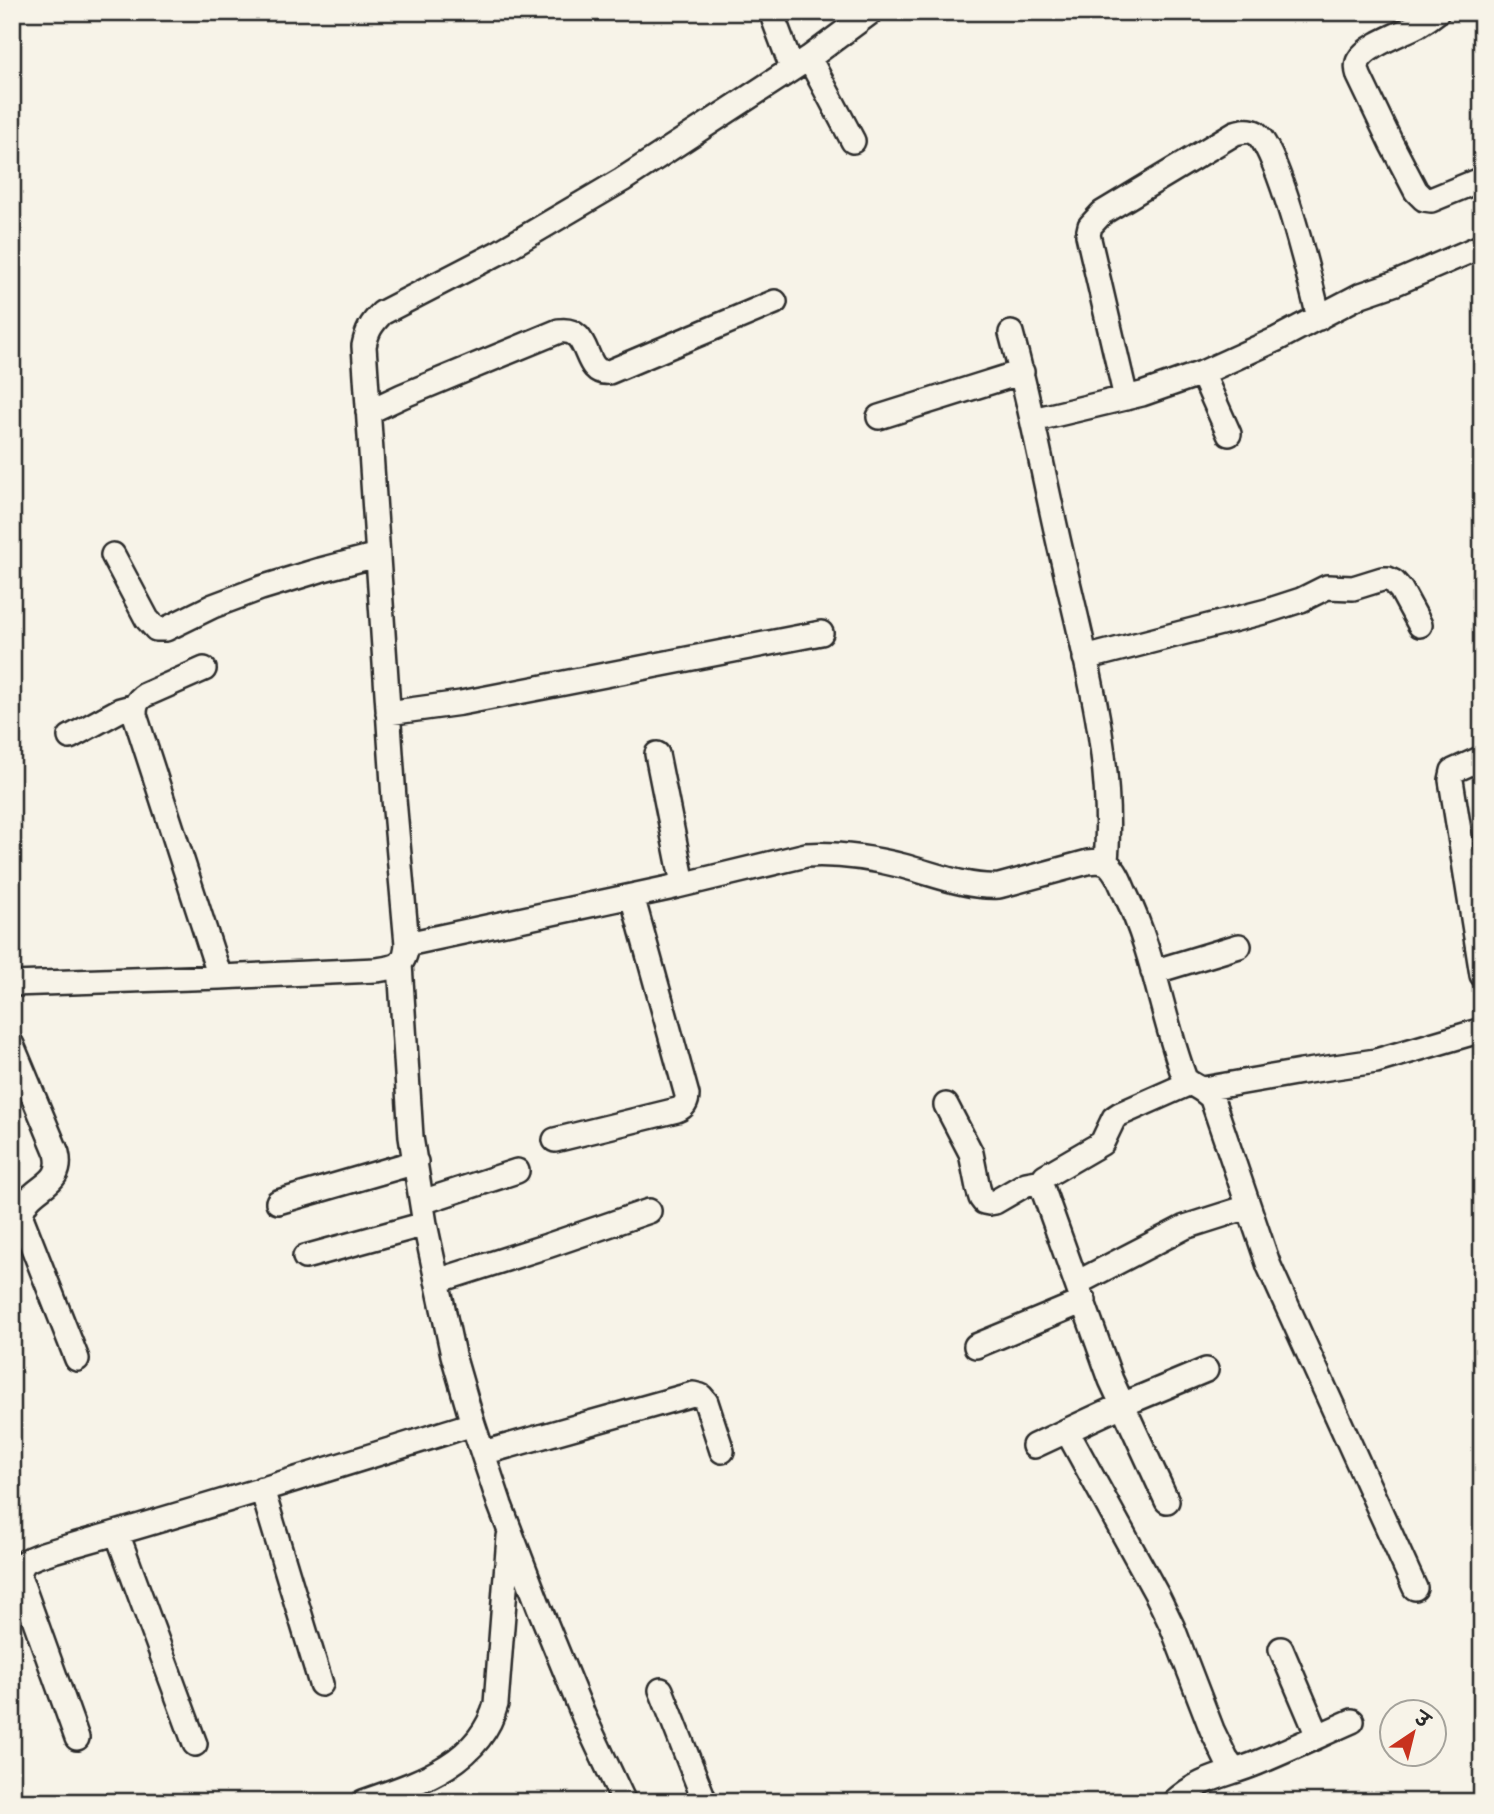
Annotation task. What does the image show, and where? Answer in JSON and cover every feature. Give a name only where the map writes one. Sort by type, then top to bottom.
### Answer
[{"type":"street","points":[[771,12],[853,141]]},
{"type":"street","points":[[624,1802],[584,1717],[539,1607],[473,1424],[453,1355],[424,1213],[408,1099],[404,954],[364,346],[366,332],[382,313],[498,253],[622,180],[801,63],[871,12]]},
{"type":"street","points":[[1437,12],[1363,55],[1358,61],[1359,76],[1420,197],[1431,200],[1482,179]]},
{"type":"street","points":[[1126,398],[1088,235],[1090,226],[1102,213],[1235,134],[1251,131],[1258,134],[1276,166],[1319,318]]},
{"type":"street","points":[[1033,420],[1126,398],[1202,373],[1277,339],[1361,295],[1482,246]]},
{"type":"street","points":[[368,412],[559,331],[575,332],[592,364],[602,373],[775,302]]},
{"type":"street","points":[[1012,333],[1085,658],[1101,745],[1107,793],[1106,862]]},
{"type":"street","points":[[879,417],[1022,372]]},
{"type":"street","points":[[1202,373],[1229,434]]},
{"type":"street","points":[[113,555],[147,619],[156,629],[166,628],[261,588],[377,555]]},
{"type":"street","points":[[1085,658],[1267,611],[1301,600],[1327,587],[1353,588],[1381,579],[1394,582],[1401,590],[1420,625]]},
{"type":"street","points":[[388,713],[461,703],[821,633]]},
{"type":"street","points":[[204,669],[138,699],[135,715],[220,977]]},
{"type":"street","points":[[70,737],[120,710],[135,706]]},
{"type":"street","points":[[657,754],[683,884]]},
{"type":"street","points":[[1482,758],[1453,771],[1451,780],[1482,975]]},
{"type":"street","points":[[12,984],[392,968],[404,954],[632,895],[790,858],[822,854],[874,860],[987,887],[1088,862],[1106,862],[1116,874],[1132,907],[1185,1079],[1212,1099],[1269,1266],[1415,1588]]},
{"type":"street","points":[[555,1140],[677,1110],[687,1101],[632,895]]},
{"type":"street","points":[[1153,972],[1239,946]]},
{"type":"street","points":[[1167,1501],[1111,1380],[1042,1187],[1045,1176],[1102,1143],[1114,1118],[1120,1114],[1197,1086],[1376,1061],[1482,1030]]},
{"type":"street","points":[[12,1045],[60,1163],[53,1178],[26,1201],[21,1217],[77,1359]]},
{"type":"street","points":[[946,1105],[971,1153],[978,1188],[984,1202],[995,1202],[1026,1184],[1042,1181]]},
{"type":"street","points":[[278,1202],[416,1163]]},
{"type":"street","points":[[306,1257],[424,1213],[517,1171]]},
{"type":"street","points":[[976,1346],[1081,1292],[1185,1227],[1248,1207]]},
{"type":"street","points":[[437,1281],[649,1211]]},
{"type":"street","points":[[1034,1446],[1206,1370]]},
{"type":"street","points":[[483,1453],[694,1394],[701,1396],[706,1402],[722,1451]]},
{"type":"street","points":[[77,1738],[19,1576],[24,1563],[473,1424]]},
{"type":"street","points":[[1067,1431],[1157,1595],[1172,1626],[1212,1730],[1234,1770]]},
{"type":"street","points":[[262,1489],[321,1684]]},
{"type":"street","points":[[363,1802],[407,1786],[445,1767],[473,1746],[489,1725],[496,1703],[499,1679],[510,1531]]},
{"type":"street","points":[[117,1533],[195,1744]]},
{"type":"street","points":[[1281,1649],[1318,1736]]},
{"type":"street","points":[[661,1690],[705,1802]]},
{"type":"street","points":[[1174,1802],[1202,1782],[1254,1765],[1352,1721]]}]
